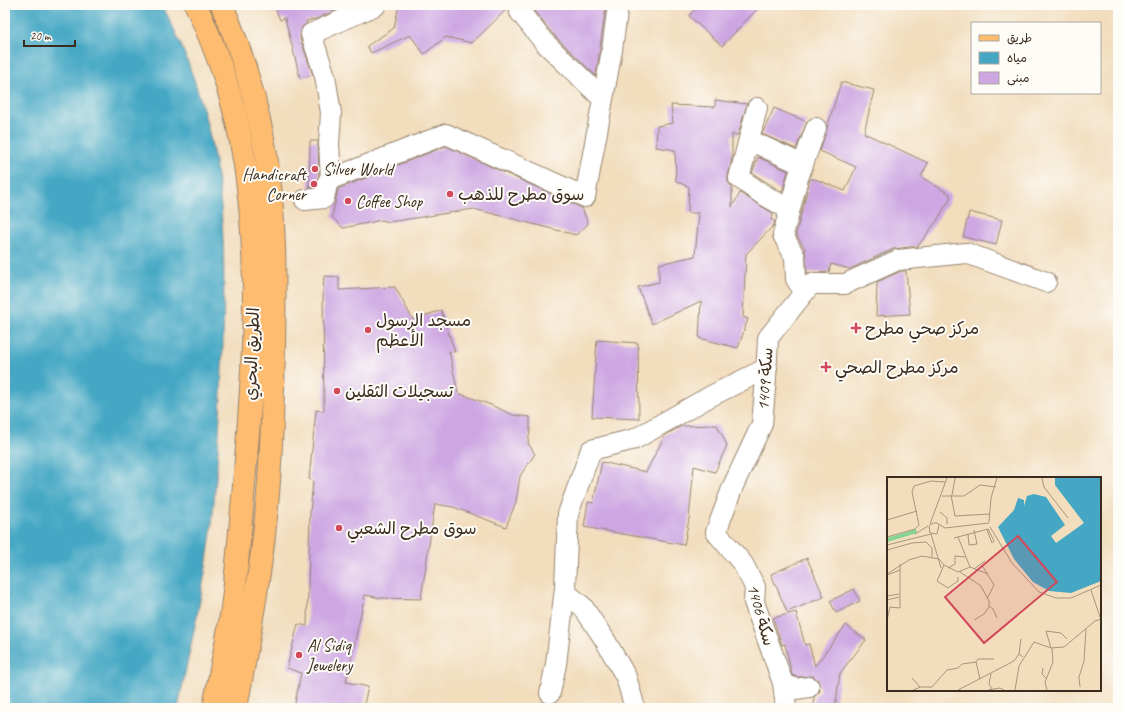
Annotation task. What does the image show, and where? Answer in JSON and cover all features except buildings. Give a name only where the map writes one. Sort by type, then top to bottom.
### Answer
[{"type":"main road","name":"الطريق البحري","points":[[196,5],[212,41],[226,83],[243,156],[251,233],[254,308],[251,403],[241,523],[231,616],[214,708]]},
{"type":"main road","name":"الطريق البحري","points":[[222,5],[239,46],[246,68],[265,150],[271,210],[275,294],[273,384],[267,506],[253,613],[236,708]]},
{"type":"street","points":[[331,179],[329,144],[331,113],[325,76],[311,34],[345,12],[376,5]]},
{"type":"street","points":[[524,5],[520,12],[544,42],[603,100]]},
{"type":"street","points":[[305,200],[324,198],[328,181],[331,179],[446,134],[585,197],[612,50],[618,5]]},
{"type":"street","points":[[757,108],[739,178],[789,209]]},
{"type":"street","points":[[804,292],[796,278],[795,257],[783,235],[789,209],[816,128]]},
{"type":"street","points":[[749,140],[803,165]]},
{"type":"street","name":"1409 سكة","points":[[716,532],[733,486],[762,424],[768,338],[811,284],[846,284],[898,260],[966,253],[1046,282]]},
{"type":"street","points":[[550,693],[556,664],[565,592],[568,514],[591,450],[635,439],[709,396],[767,368]]},
{"type":"street","name":"1406 سكة","points":[[716,532],[742,564],[755,587],[754,602],[783,683],[786,708]]},
{"type":"street","points":[[565,592],[583,607],[605,640],[626,678],[635,708]]},
{"type":"street","points":[[783,683],[795,689],[809,687]]},
{"type":"water","points":[[5,5],[162,5],[189,64],[208,126],[219,190],[224,256],[223,344],[218,456],[209,547],[178,708],[5,708]]},
{"type":"place","name":"Silver World","points":[[315,169]]},
{"type":"place","name":"Handicraft Corner","points":[[314,184]]},
{"type":"place","name":"سوق مطرح للذهب","points":[[450,194]]},
{"type":"place","name":"Coffee Shop","points":[[348,201]]},
{"type":"place","name":"مركز صحي مطرح","points":[[856,328]]},
{"type":"place","name":"مسجد الرسول الأعظم","points":[[368,330]]},
{"type":"place","name":"مركز مطرح الصحي","points":[[826,367]]},
{"type":"place","name":"تسجيلات الثقلين","points":[[337,391]]},
{"type":"place","name":"سوق مطرح الشعبي","points":[[339,528]]},
{"type":"place","name":"Al Sidiq Jewelery","points":[[299,655]]}]
